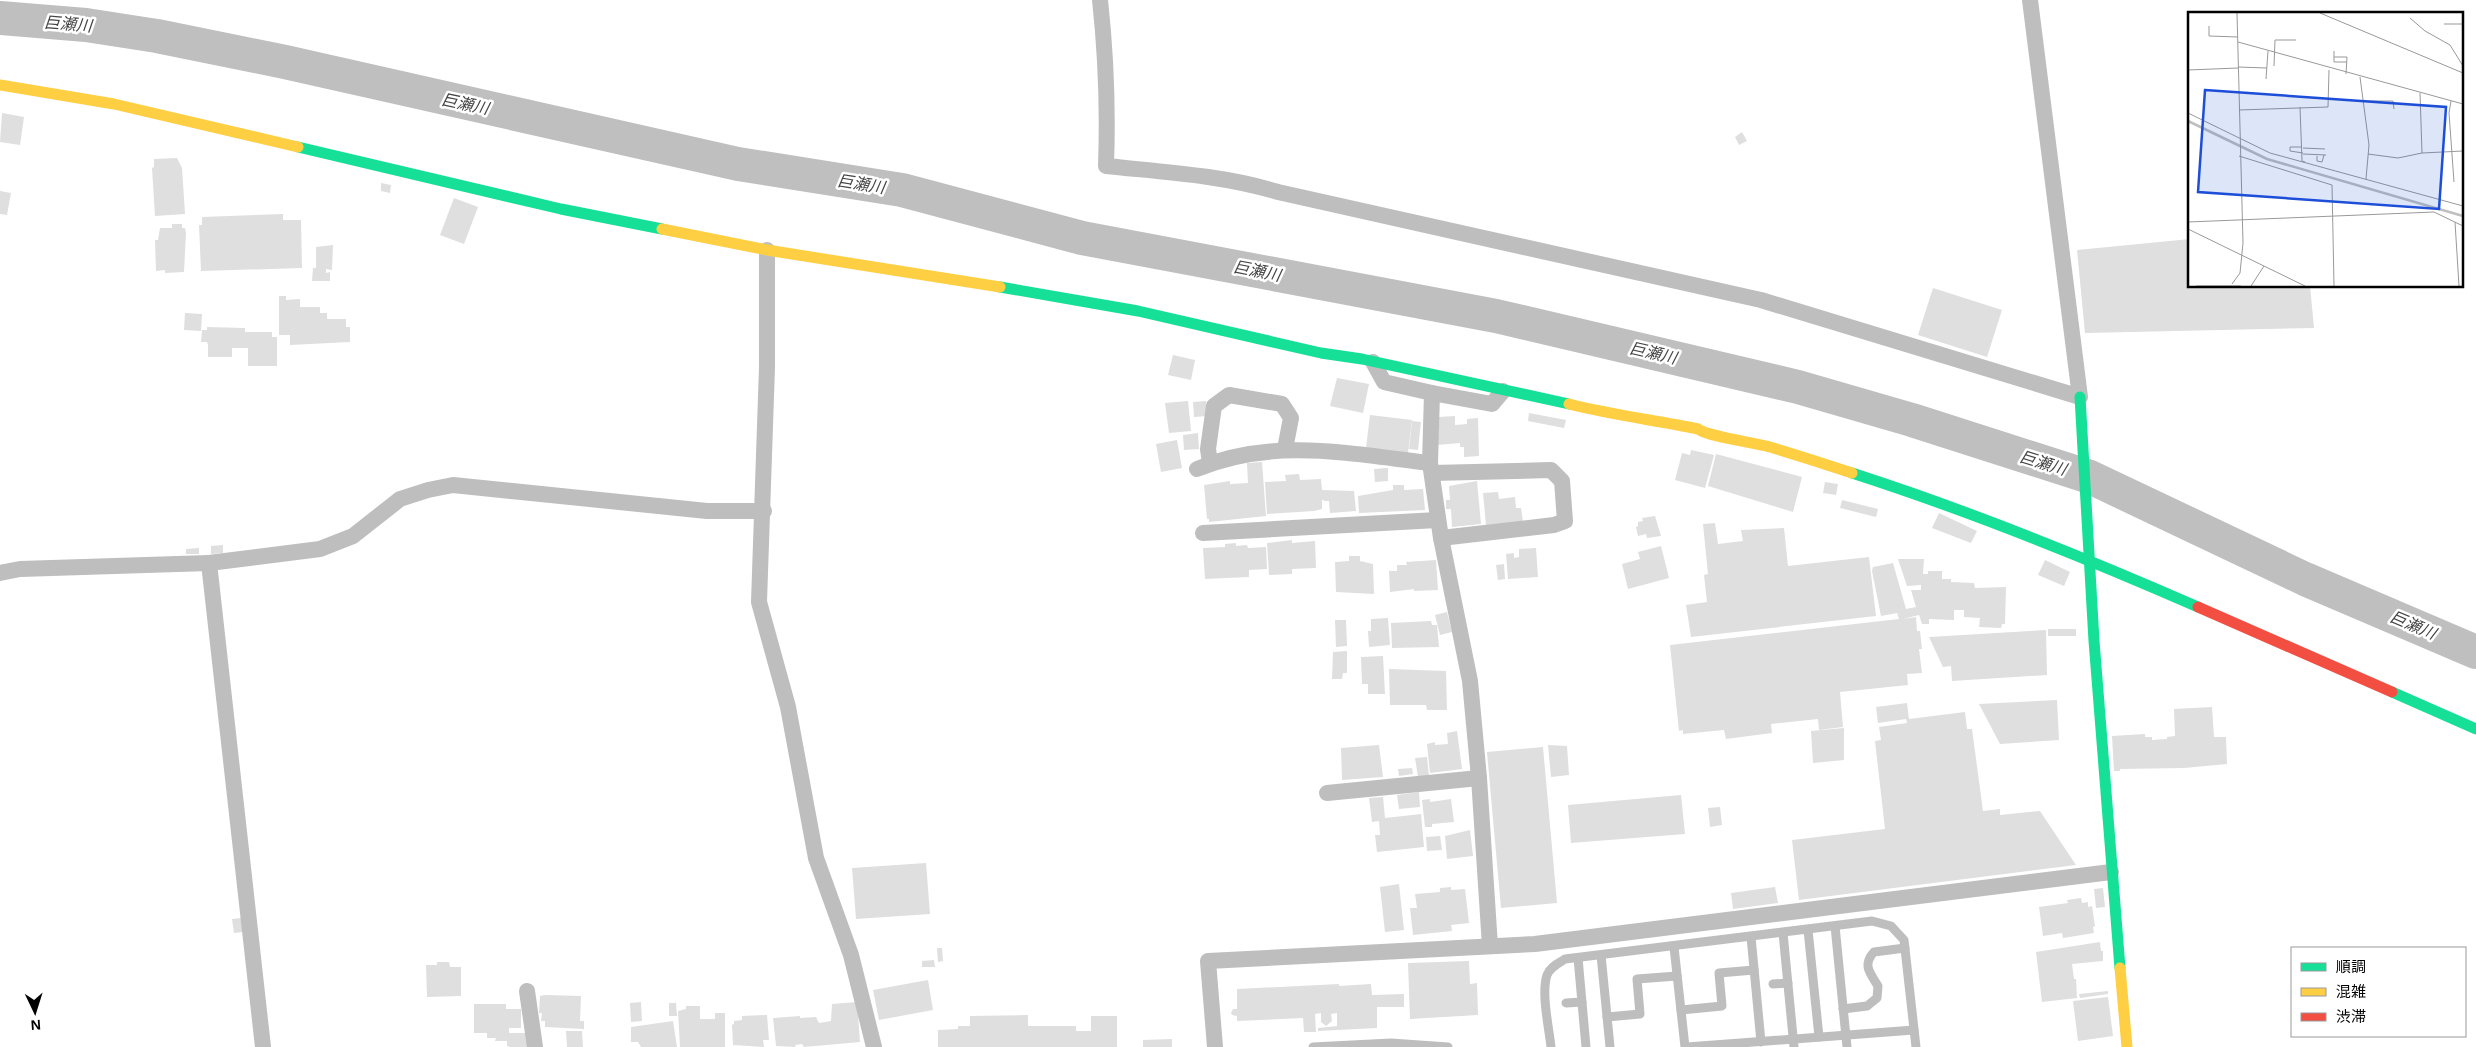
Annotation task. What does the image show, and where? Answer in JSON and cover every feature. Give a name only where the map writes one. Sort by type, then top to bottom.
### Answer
[{"type":"street","points":[[1100,0],[1105,47],[1106,166],[1208,177],[1254,185],[1278,192],[1761,300],[2080,397]]},
{"type":"street","points":[[2030,0],[2080,397],[2088,559],[2111,872],[2127,1047]]},
{"type":"street","points":[[0,85],[122,106],[561,209],[767,250],[908,271],[1138,311],[1321,353],[1544,398],[1616,416],[1636,416],[1698,429],[1705,434],[1725,436],[1770,447],[1921,494],[2088,559],[2476,729]]},
{"type":"street","points":[[767,250],[768,367],[760,602],[788,707],[816,858],[851,956],[874,1047]]},
{"type":"street","points":[[1373,362],[1384,382],[1432,394],[1492,404],[1503,391]]},
{"type":"street","points":[[1432,394],[1431,468],[1440,538],[1470,681],[1479,778],[1490,946]]},
{"type":"street","points":[[1285,450],[1291,418],[1282,404],[1230,395],[1214,406],[1208,448],[1203,466],[1222,458],[1296,449],[1431,468],[1551,470],[1562,481],[1565,521],[1440,538]]},
{"type":"street","points":[[0,573],[20,569],[209,562],[320,550],[353,536],[400,499],[428,490],[453,485],[707,511],[764,511]]},
{"type":"street","points":[[1203,533],[1437,520]]},
{"type":"street","points":[[209,562],[263,1047]]},
{"type":"street","points":[[1328,793],[1479,778]]},
{"type":"street","points":[[1215,1047],[1208,961],[1545,943],[2111,872]]},
{"type":"street","points":[[527,991],[535,1047]]},
{"type":"lane","points":[[1551,1047],[1546,989],[1548,974],[1552,967],[1566,959],[1872,921],[1882,922],[1898,932],[1904,940],[1916,1047]]},
{"type":"lane","points":[[1835,926],[1847,1047]]},
{"type":"lane","points":[[1808,930],[1819,1037]]},
{"type":"lane","points":[[1783,933],[1794,1043]]},
{"type":"lane","points":[[1750,937],[1761,1042]]},
{"type":"lane","points":[[1674,947],[1686,1047],[1761,1042],[1794,1043],[1819,1037],[1914,1030]]},
{"type":"lane","points":[[1843,1009],[1867,1006],[1877,998],[1878,986],[1870,975],[1867,964],[1868,958],[1874,952],[1905,948]]},
{"type":"lane","points":[[1601,955],[1610,1047]]},
{"type":"lane","points":[[1578,958],[1586,1047]]},
{"type":"lane","points":[[1681,1010],[1722,1006],[1719,973],[1754,970]]},
{"type":"lane","points":[[1607,1017],[1640,1014],[1637,979],[1677,976]]},
{"type":"lane","points":[[1773,984],[1788,983]]},
{"type":"lane","points":[[1566,1004],[1582,1002]]},
{"type":"lane","points":[[1313,1047],[1391,1043],[1448,1047]]},
{"type":"building","points":[[2,113],[24,117],[20,145],[0,142]]},
{"type":"building","points":[[1742,132],[1747,141],[1739,145],[1735,137]]},
{"type":"building","points":[[177,158],[182,168],[185,214],[155,216],[152,168],[154,167],[154,159]]},
{"type":"building","points":[[381,183],[391,185],[390,193],[381,191]]},
{"type":"building","points":[[0,191],[11,193],[7,215],[0,214]]},
{"type":"building","points":[[454,198],[478,207],[464,244],[440,235]]},
{"type":"building","points":[[283,214],[283,220],[301,220],[302,268],[201,271],[199,225],[202,225],[202,217]]},
{"type":"building","points":[[172,224],[182,224],[182,228],[185,228],[184,272],[165,273],[165,270],[156,271],[155,240],[158,240],[160,228],[172,228]]},
{"type":"building","points":[[2188,239],[2188,288],[2310,288],[2314,328],[2085,333],[2077,250]]},
{"type":"building","points":[[333,245],[332,270],[326,269],[326,273],[330,272],[330,281],[312,281],[313,268],[316,268],[316,247]]},
{"type":"building","points":[[1933,288],[2002,310],[1987,357],[1918,335]]},
{"type":"building","points":[[279,296],[286,296],[286,300],[300,299],[300,307],[320,307],[320,313],[327,313],[327,319],[346,319],[346,327],[350,327],[350,342],[290,345],[290,335],[279,335]]},
{"type":"building","points":[[185,313],[202,314],[201,331],[184,330]]},
{"type":"building","points":[[207,327],[245,328],[245,332],[272,332],[272,337],[277,337],[277,366],[248,366],[248,348],[232,348],[232,357],[208,357],[207,342],[201,342],[202,330],[207,330]]},
{"type":"building","points":[[1173,355],[1195,360],[1191,380],[1168,375]]},
{"type":"building","points":[[1337,378],[1369,384],[1363,413],[1330,406]]},
{"type":"building","points":[[1188,401],[1191,431],[1169,433],[1165,403]]},
{"type":"building","points":[[1206,401],[1208,416],[1194,417],[1193,402]]},
{"type":"building","points":[[1529,413],[1566,420],[1564,428],[1528,421]]},
{"type":"building","points":[[1370,415],[1412,420],[1408,453],[1366,448]]},
{"type":"building","points":[[1455,416],[1455,425],[1467,424],[1467,419],[1478,418],[1479,456],[1464,457],[1464,447],[1460,447],[1460,443],[1437,445],[1436,434],[1439,434],[1439,417]]},
{"type":"building","points":[[1412,421],[1421,422],[1418,450],[1409,449]]},
{"type":"building","points":[[1198,433],[1199,449],[1184,450],[1183,435]]},
{"type":"building","points":[[1177,440],[1182,468],[1161,472],[1156,444]]},
{"type":"building","points":[[1691,450],[1714,455],[1705,488],[1675,480],[1682,453],[1690,455]]},
{"type":"building","points":[[1716,454],[1802,477],[1793,512],[1708,486]]},
{"type":"building","points":[[1262,462],[1266,516],[1209,522],[1209,519],[1207,519],[1204,485],[1230,481],[1230,484],[1248,483],[1247,463]]},
{"type":"building","points":[[1388,468],[1388,481],[1375,482],[1374,469]]},
{"type":"building","points":[[1299,474],[1300,480],[1321,479],[1322,490],[1354,491],[1356,511],[1330,513],[1329,501],[1322,500],[1322,509],[1267,514],[1265,482],[1286,481],[1285,475]]},
{"type":"building","points":[[1477,481],[1481,524],[1452,527],[1451,509],[1446,509],[1446,500],[1450,500],[1449,486]]},
{"type":"building","points":[[1825,482],[1838,484],[1836,495],[1823,493]]},
{"type":"building","points":[[1393,485],[1404,485],[1404,490],[1423,489],[1425,510],[1359,513],[1358,496],[1393,490]]},
{"type":"building","points":[[1498,492],[1499,499],[1515,497],[1516,508],[1521,508],[1523,522],[1486,525],[1483,493]]},
{"type":"building","points":[[1842,500],[1878,509],[1876,517],[1840,508]]},
{"type":"building","points":[[1939,513],[1977,531],[1971,543],[1932,528]]},
{"type":"building","points":[[1655,516],[1661,536],[1647,538],[1646,534],[1638,536],[1636,527],[1638,522],[1643,521],[1642,518]]},
{"type":"building","points":[[1715,523],[1718,544],[1743,541],[1741,530],[1784,528],[1788,566],[1869,557],[1876,616],[1691,637],[1686,605],[1707,602],[1704,575],[1708,574],[1703,524]]},
{"type":"building","points":[[1292,540],[1292,543],[1315,541],[1316,568],[1292,569],[1292,574],[1269,575],[1267,543]]},
{"type":"building","points":[[1236,543],[1236,546],[1247,545],[1248,548],[1266,547],[1267,569],[1249,570],[1249,577],[1205,579],[1203,548],[1225,547],[1225,544]]},
{"type":"building","points":[[223,545],[223,553],[211,554],[211,546]]},
{"type":"building","points":[[1661,546],[1669,578],[1628,589],[1622,564],[1640,559],[1638,552]]},
{"type":"building","points":[[199,548],[199,554],[186,554],[186,549]]},
{"type":"building","points":[[1536,548],[1538,577],[1508,579],[1506,554],[1514,553],[1514,558],[1519,557],[1519,549]]},
{"type":"building","points":[[1349,556],[1360,556],[1360,561],[1373,564],[1374,594],[1336,592],[1335,562],[1349,561]]},
{"type":"building","points":[[1898,559],[1924,559],[1923,574],[1928,574],[1928,571],[1942,571],[1942,579],[1951,579],[1951,582],[1974,583],[1975,588],[2006,587],[2005,624],[2002,624],[2001,628],[1979,627],[1980,618],[1964,617],[1964,610],[1954,610],[1954,620],[1929,619],[1929,624],[1922,624],[1919,615],[1903,619],[1916,617],[1917,631],[1920,631],[1922,649],[1919,649],[1922,673],[1907,674],[1908,685],[1840,692],[1843,727],[1819,730],[1818,719],[1771,724],[1772,733],[1726,739],[1724,730],[1683,734],[1683,730],[1679,731],[1670,645],[1899,619],[1897,613],[1881,616],[1872,571],[1873,567],[1893,563],[1906,609],[1916,607],[1911,590],[1921,590],[1921,585],[1907,586]]},
{"type":"building","points":[[1436,560],[1438,590],[1414,591],[1414,589],[1390,592],[1389,571],[1397,571],[1397,565],[1407,565],[1406,562]]},
{"type":"building","points":[[2045,560],[2070,572],[2064,586],[2038,575]]},
{"type":"building","points":[[1504,564],[1505,579],[1498,580],[1496,565]]},
{"type":"building","points":[[1447,612],[1452,632],[1440,635],[1435,615]]},
{"type":"building","points":[[1388,618],[1390,645],[1369,647],[1368,631],[1371,631],[1371,619]]},
{"type":"building","points":[[1335,620],[1346,620],[1347,646],[1336,647]]},
{"type":"building","points":[[1431,621],[1432,625],[1437,625],[1439,647],[1392,648],[1391,623]]},
{"type":"building","points":[[2048,629],[2076,629],[2076,636],[2048,636]]},
{"type":"building","points":[[2046,630],[2047,675],[1952,681],[1951,666],[1943,667],[1929,637]]},
{"type":"building","points":[[1347,651],[1347,673],[1343,673],[1342,679],[1332,679],[1333,652]]},
{"type":"building","points":[[1383,656],[1385,694],[1368,694],[1368,684],[1362,684],[1361,657]]},
{"type":"building","points":[[1389,669],[1446,671],[1447,710],[1427,710],[1426,705],[1390,705]]},
{"type":"building","points":[[2057,700],[2059,740],[2000,744],[1979,704]]},
{"type":"building","points":[[1907,703],[1909,719],[1965,712],[1967,729],[1972,729],[1983,811],[2000,809],[2000,815],[2040,811],[2076,865],[1799,900],[1792,840],[1885,829],[1875,741],[1881,740],[1879,727],[1907,723],[1906,719],[1878,723],[1876,707]]},
{"type":"building","points":[[2212,707],[2214,737],[2226,737],[2227,764],[2184,768],[2120,769],[2120,771],[2114,771],[2112,736],[2145,734],[2145,737],[2152,737],[2152,740],[2167,739],[2167,737],[2175,736],[2174,709]]},
{"type":"building","points":[[1844,728],[1844,760],[1813,763],[1811,731]]},
{"type":"building","points":[[1457,731],[1462,769],[1430,773],[1427,744],[1435,742],[1435,745],[1448,744],[1447,733]]},
{"type":"building","points":[[1379,745],[1383,777],[1342,780],[1341,748]]},
{"type":"building","points":[[1548,745],[1567,746],[1569,775],[1551,777]]},
{"type":"building","points":[[1543,747],[1557,903],[1501,908],[1487,752]]},
{"type":"building","points":[[1427,757],[1429,776],[1418,777],[1415,758]]},
{"type":"building","points":[[1412,768],[1413,774],[1399,776],[1398,769]]},
{"type":"building","points":[[1419,792],[1420,807],[1399,809],[1397,795]]},
{"type":"building","points":[[1681,795],[1685,834],[1571,843],[1568,805]]},
{"type":"building","points":[[1383,797],[1385,818],[1421,814],[1424,847],[1377,852],[1375,835],[1380,835],[1379,821],[1372,822],[1369,798]]},
{"type":"building","points":[[1430,799],[1430,802],[1451,799],[1454,822],[1432,824],[1432,827],[1425,827],[1422,800]]},
{"type":"building","points":[[1720,807],[1722,825],[1710,827],[1708,808]]},
{"type":"building","points":[[1470,830],[1473,856],[1447,859],[1445,836]]},
{"type":"building","points":[[1440,836],[1442,850],[1427,851],[1426,837]]},
{"type":"building","points":[[926,863],[930,914],[856,919],[852,868]]},
{"type":"building","points":[[1399,884],[1404,930],[1385,932],[1380,887]]},
{"type":"building","points":[[1451,887],[1451,890],[1465,889],[1469,923],[1451,925],[1452,931],[1413,935],[1410,908],[1417,908],[1415,894],[1440,892],[1440,888]]},
{"type":"building","points":[[1775,887],[1778,903],[1733,909],[1731,893]]},
{"type":"building","points":[[2103,888],[2105,907],[2096,908],[2094,889]]},
{"type":"building","points":[[2081,898],[2082,903],[2088,902],[2088,907],[2092,906],[2095,926],[2093,927],[2094,933],[2063,938],[2062,933],[2043,936],[2039,907],[2068,903],[2067,900]]},
{"type":"building","points":[[241,918],[243,932],[234,933],[232,919]]},
{"type":"building","points":[[2100,942],[2101,951],[2103,951],[2103,961],[2072,964],[2074,979],[2076,979],[2077,998],[2042,1002],[2036,952]]},
{"type":"building","points":[[937,948],[942,948],[943,961],[938,962]]},
{"type":"building","points":[[934,960],[935,967],[922,967],[922,961]]},
{"type":"building","points":[[1469,961],[1470,984],[1477,983],[1478,1015],[1410,1019],[1408,963]]},
{"type":"building","points":[[437,962],[449,962],[450,967],[461,967],[461,996],[427,997],[426,965],[437,965]]},
{"type":"building","points":[[928,980],[933,1010],[879,1020],[873,990]]},
{"type":"building","points":[[1339,984],[1339,986],[1371,984],[1372,995],[1404,994],[1404,1007],[1377,1007],[1377,1028],[1318,1031],[1318,1028],[1337,1026],[1337,1013],[1331,1014],[1332,1021],[1326,1026],[1321,1022],[1321,1013],[1315,1014],[1316,1032],[1304,1032],[1303,1018],[1237,1021],[1237,1016],[1231,1013],[1233,1009],[1237,1009],[1237,989]]},
{"type":"building","points":[[2108,991],[2108,994],[2080,998],[2079,994]]},
{"type":"building","points":[[540,996],[581,996],[580,1021],[584,1021],[584,1029],[545,1027],[545,1021],[541,1021],[542,1013],[539,1013]]},
{"type":"building","points":[[2108,997],[2113,1036],[2078,1041],[2073,1001]]},
{"type":"building","points":[[641,1002],[642,1021],[631,1022],[630,1003]]},
{"type":"building","points":[[857,1002],[860,1042],[804,1047],[802,1044],[795,1045],[796,1047],[776,1046],[773,1018],[800,1016],[800,1018],[816,1017],[819,1023],[831,1021],[832,1004]]},
{"type":"building","points":[[669,1003],[676,1003],[677,1016],[669,1016]]},
{"type":"building","points":[[474,1004],[506,1004],[506,1009],[521,1009],[521,1028],[509,1028],[509,1033],[526,1033],[528,1047],[510,1047],[507,1046],[507,1041],[495,1041],[496,1038],[487,1038],[487,1033],[474,1033]]},
{"type":"building","points":[[686,1006],[700,1006],[700,1019],[715,1019],[715,1013],[725,1013],[725,1047],[680,1047],[678,1011],[686,1009]]},
{"type":"building","points":[[767,1015],[769,1040],[763,1040],[764,1047],[733,1045],[732,1025],[734,1021],[742,1020],[742,1016]]},
{"type":"building","points":[[1028,1015],[1028,1026],[1076,1026],[1076,1031],[1091,1031],[1091,1016],[1117,1016],[1117,1047],[938,1047],[938,1030],[970,1026],[970,1016]]},
{"type":"building","points":[[673,1021],[677,1047],[641,1047],[638,1042],[631,1042],[631,1027]]},
{"type":"building","points":[[566,1031],[582,1031],[583,1047],[567,1047]]},
{"type":"building","points":[[1172,1039],[1172,1047],[1143,1047],[1143,1040]]},
{"type":"waterway","name":"巨瀬川","points":[[0,18],[86,25],[157,36],[285,62],[738,164],[902,190],[1082,238],[1496,316],[1798,387],[1912,420],[2090,477],[2305,579],[2476,652]]},
{"type":"traffic: fast","points":[[298,147],[561,209],[662,229]]},
{"type":"traffic: fast","points":[[1000,287],[1138,311],[1321,353],[1362,359],[1569,404]]},
{"type":"traffic: fast","points":[[2080,397],[2094,641],[2120,968]]},
{"type":"traffic: fast","points":[[1852,473],[1940,503],[2026,536],[2198,607]]},
{"type":"traffic: fast","points":[[2392,692],[2476,729]]},
{"type":"traffic: slow","points":[[0,85],[114,104],[298,147]]},
{"type":"traffic: slow","points":[[662,229],[767,250],[1000,287]]},
{"type":"traffic: slow","points":[[1569,404],[1698,429],[1721,437],[1770,447],[1852,473]]},
{"type":"traffic: slow","points":[[2120,968],[2127,1047]]},
{"type":"traffic: jam","points":[[2198,607],[2392,692]]}]
